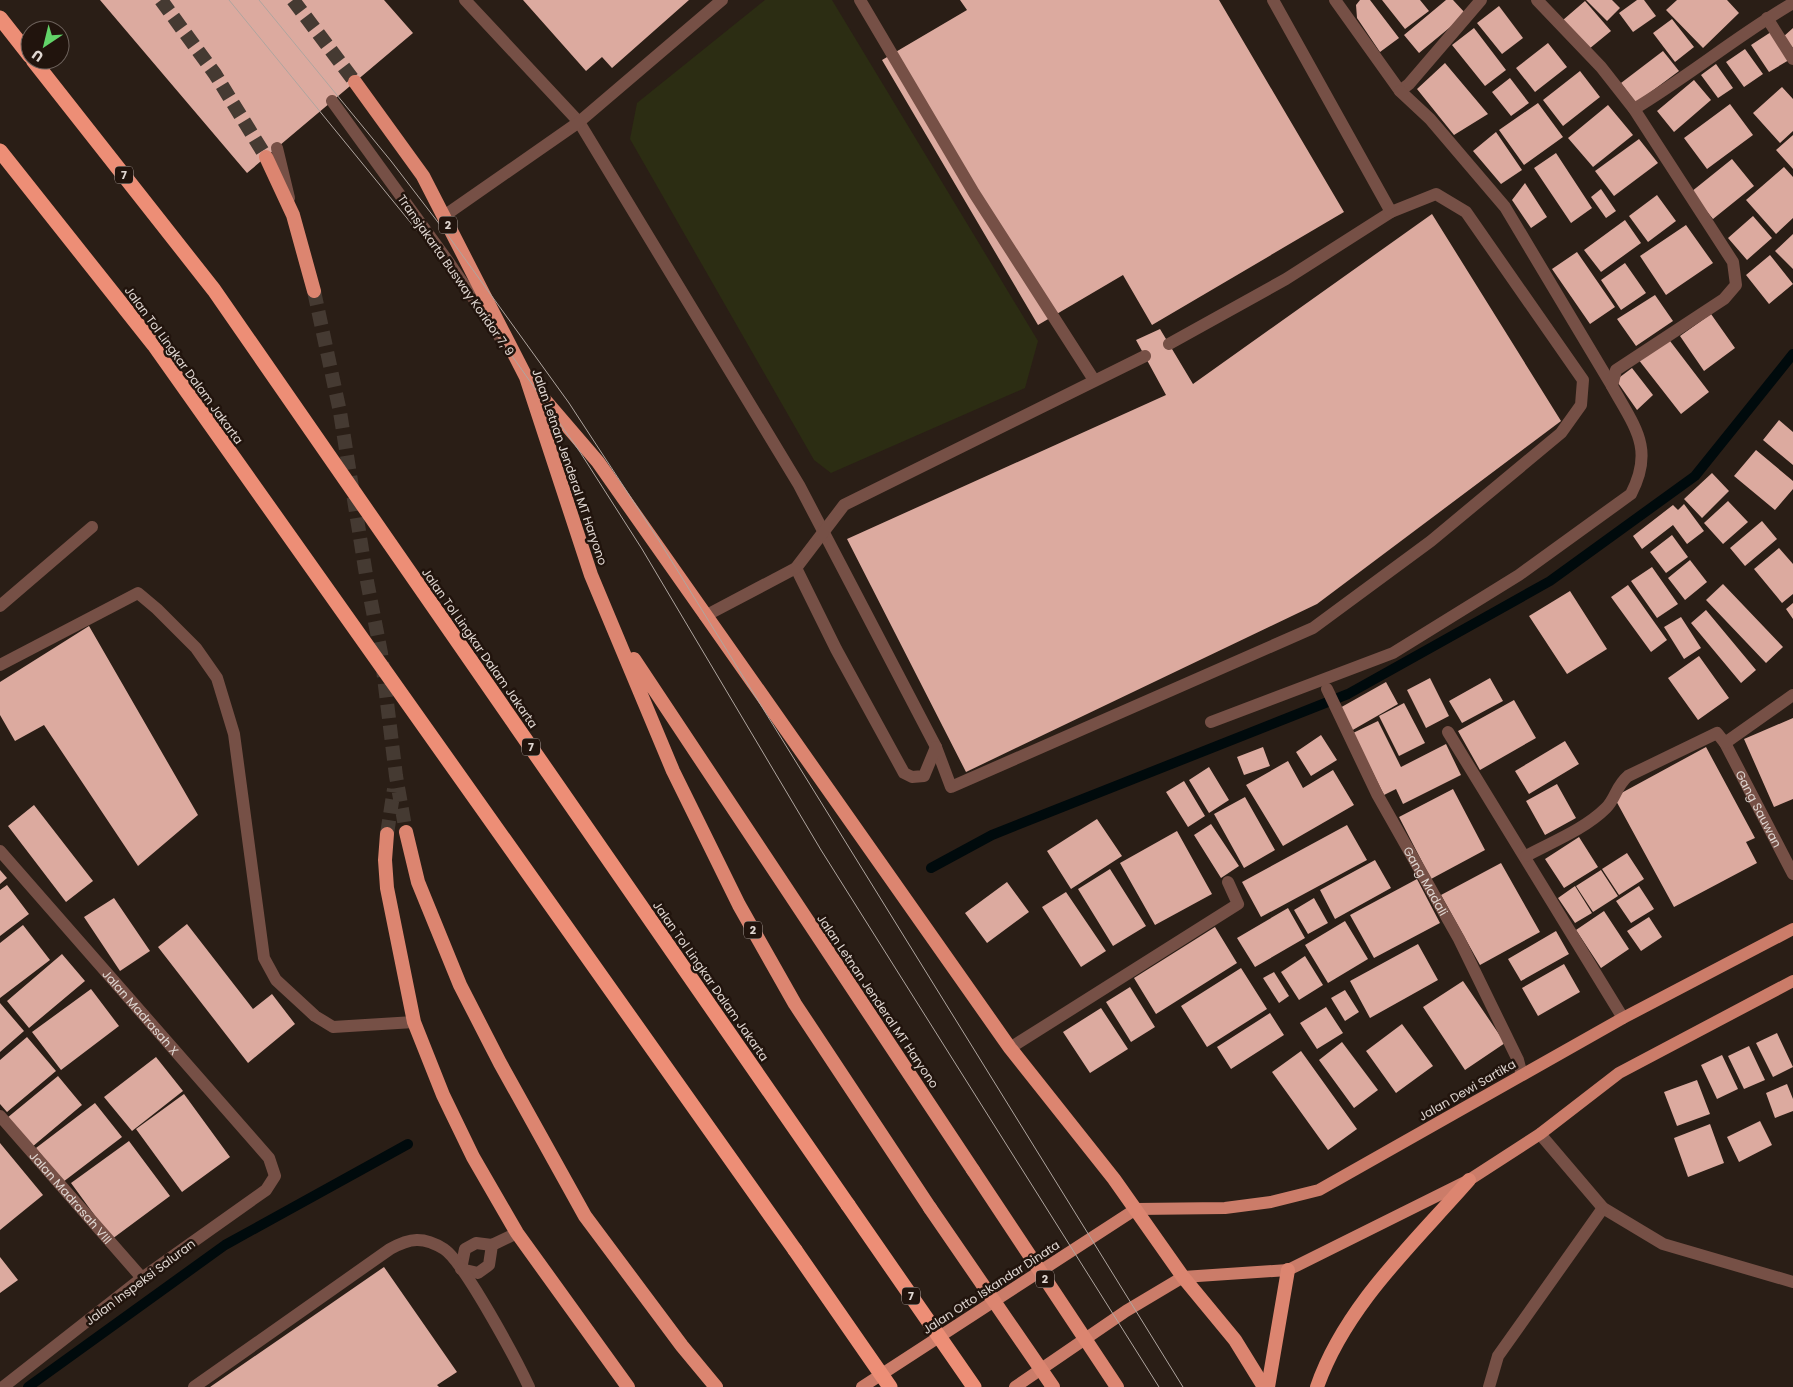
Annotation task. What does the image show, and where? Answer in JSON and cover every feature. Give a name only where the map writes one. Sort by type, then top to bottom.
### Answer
[{"type":"highway","points":[[0,18],[20,43]]},
{"type":"highway","name":"Jalan Tol Lingkar Dalam Jakarta","points":[[41,70],[214,290],[974,1387]]},
{"type":"highway","name":"Jalan Letnan Jenderal MT Haryono","points":[[355,82],[424,176],[526,377],[591,575],[673,771],[739,905],[796,1004],[930,1208],[1053,1387]]},
{"type":"highway","name":"Jalan Tol Lingkar Dalam Jakarta","points":[[0,151],[154,344],[890,1387]]},
{"type":"highway","points":[[266,157],[293,215],[314,291]]},
{"type":"highway","points":[[526,377],[598,462],[1010,1048],[1136,1209],[1183,1277],[1235,1340],[1264,1387]]},
{"type":"highway","name":"Jalan Letnan Jenderal MT Haryono","points":[[615,632],[1117,1387]]},
{"type":"highway","points":[[406,832],[418,882],[460,985],[500,1063],[585,1216],[682,1346],[716,1387]]},
{"type":"highway","points":[[387,834],[385,860],[387,888],[414,1022],[443,1095],[469,1148],[517,1233],[628,1387]]},
{"type":"highway","points":[[1317,1387],[1328,1356],[1360,1305],[1469,1180]]},
{"type":"highway","points":[[1268,1387],[1288,1270]]},
{"type":"main road","name":"Jalan Dewi Sartika","points":[[1136,1209],[1225,1208],[1271,1202],[1319,1190],[1623,1018],[1793,929]]},
{"type":"main road","points":[[1015,1387],[1126,1311],[1183,1277],[1288,1270],[1469,1180],[1540,1134],[1619,1073],[1793,981]]},
{"type":"main road","name":"Jalan Otto Iskandar Dinata","points":[[862,1387],[1136,1209]]},
{"type":"street","points":[[465,0],[579,122],[794,476],[936,747],[951,787],[1313,628],[1431,541],[1561,433],[1581,405],[1582,380],[1466,212],[1436,194],[1391,212],[1286,279],[1169,344]]},
{"type":"street","points":[[444,216],[579,122],[722,0]]},
{"type":"street","points":[[860,0],[974,193],[1094,380]]},
{"type":"street","points":[[1273,0],[1391,212]]},
{"type":"street","points":[[1211,722],[1393,653],[1519,575],[1631,494],[1641,475],[1641,439],[1612,386],[1505,207],[1430,119],[1400,91],[1335,0]]},
{"type":"street","points":[[1400,91],[1410,84],[1481,0]]},
{"type":"street","points":[[1537,0],[1602,67],[1634,109],[1733,262],[1737,278],[1732,291],[1724,299],[1616,370],[1612,386]]},
{"type":"street","points":[[1634,109],[1668,88],[1767,18],[1793,3]]},
{"type":"street","points":[[1767,18],[1793,59]]},
{"type":"street","name":"Transjakarta Busway Koridor 7, 9","points":[[332,101],[450,264],[526,377]]},
{"type":"street","points":[[277,148],[293,215]]},
{"type":"street","points":[[705,616],[796,568],[844,505],[1145,356]]},
{"type":"street","points":[[0,606],[92,527]]},
{"type":"street","points":[[796,568],[836,649],[904,773],[912,777],[924,776],[936,747]]},
{"type":"street","points":[[0,665],[138,593],[157,609],[196,648],[216,678],[234,734],[264,958],[276,980],[315,1016],[333,1027],[414,1022]]},
{"type":"street","points":[[1526,856],[1588,822],[1607,808],[1619,784],[1628,776],[1717,733],[1725,743],[1793,695]]},
{"type":"street","name":"Gang Madali","points":[[1330,696],[1385,809],[1460,939],[1518,1060],[1522,1074]]},
{"type":"street","points":[[1448,732],[1526,856],[1623,1018]]},
{"type":"street","name":"Gang Sauwan","points":[[1725,743],[1793,874]]},
{"type":"street","name":"Jalan Madrasah X","points":[[0,851],[269,1158],[275,1176]]},
{"type":"street","points":[[1010,1048],[1238,904],[1228,882]]},
{"type":"street","name":"Jalan Madrasah VIII","points":[[0,1116],[142,1278]]},
{"type":"street","points":[[1540,1134],[1603,1208],[1662,1244],[1793,1282]]},
{"type":"street","name":"Jalan Inspeksi Saluran","points":[[3,1384],[142,1278],[266,1190],[275,1176]]},
{"type":"street","points":[[1489,1387],[1498,1356],[1603,1208]]},
{"type":"street","points":[[461,1269],[465,1249],[476,1242],[492,1245],[517,1233]]},
{"type":"street","points":[[194,1387],[390,1249],[408,1239],[428,1241],[446,1250],[461,1269],[516,1361],[529,1387]]},
{"type":"street","points":[[461,1269],[478,1272],[489,1265],[492,1245]]},
{"type":"green space","points":[[765,0],[832,0],[1038,341],[1025,388],[831,473],[814,460],[630,139],[637,103]]},
{"type":"building","points":[[100,0],[384,0],[413,33],[247,173]]},
{"type":"building","points":[[523,0],[689,0],[612,68],[602,57],[586,71]]},
{"type":"building","points":[[960,0],[1219,0],[1344,212],[1152,325],[1123,275],[1038,325],[882,60],[967,10]]},
{"type":"building","points":[[1360,0],[1370,0],[1399,38],[1380,52],[1357,18],[1356,5]]},
{"type":"building","points":[[1382,0],[1420,0],[1429,11],[1405,29]]},
{"type":"building","points":[[1446,0],[1453,0],[1466,14],[1419,53],[1404,35]]},
{"type":"building","points":[[1586,0],[1612,0],[1620,8],[1607,21]]},
{"type":"building","points":[[1637,0],[1644,0],[1656,16],[1633,32],[1619,13]]},
{"type":"building","points":[[1677,0],[1727,0],[1739,13],[1703,48],[1666,10]]},
{"type":"building","points":[[1585,1],[1611,31],[1589,49],[1563,20]]},
{"type":"building","points":[[1499,6],[1523,38],[1502,54],[1477,23]]},
{"type":"building","points":[[1672,19],[1694,47],[1675,62],[1653,33]]},
{"type":"building","points":[[1474,28],[1506,70],[1485,86],[1452,45]]},
{"type":"building","points":[[1793,28],[1793,48],[1783,37]]},
{"type":"building","points":[[1771,32],[1789,60],[1769,72],[1751,45]]},
{"type":"building","points":[[1548,43],[1567,67],[1535,92],[1516,68]]},
{"type":"building","points":[[1745,49],[1763,74],[1744,87],[1726,62]]},
{"type":"building","points":[[1663,51],[1679,71],[1636,103],[1621,83]]},
{"type":"building","points":[[1445,63],[1488,114],[1454,135],[1417,89]]},
{"type":"building","points":[[1716,64],[1733,88],[1718,98],[1701,75]]},
{"type":"building","points":[[1580,71],[1600,97],[1563,126],[1543,100]]},
{"type":"building","points":[[1510,78],[1529,103],[1511,116],[1492,92]]},
{"type":"building","points":[[1694,80],[1711,100],[1674,132],[1657,111]]},
{"type":"building","points":[[1782,87],[1793,99],[1793,131],[1780,143],[1753,113]]},
{"type":"building","points":[[1538,103],[1563,137],[1524,165],[1499,130]]},
{"type":"building","points":[[1730,104],[1753,135],[1707,169],[1684,138]]},
{"type":"building","points":[[1608,105],[1633,135],[1593,167],[1568,138]]},
{"type":"building","points":[[1496,132],[1522,170],[1501,184],[1473,151]]},
{"type":"building","points":[[1793,135],[1793,169],[1776,150]]},
{"type":"building","points":[[1639,139],[1658,163],[1614,196],[1595,171]]},
{"type":"building","points":[[1556,153],[1592,208],[1571,223],[1534,168]]},
{"type":"building","points":[[1732,159],[1754,186],[1713,219],[1691,192]]},
{"type":"building","points":[[1784,167],[1793,177],[1793,218],[1776,234],[1746,200]]},
{"type":"building","points":[[1525,183],[1547,217],[1531,228],[1512,200]]},
{"type":"building","points":[[1601,189],[1616,211],[1606,218],[1591,197]]},
{"type":"building","points":[[1657,195],[1676,221],[1648,242],[1629,216]]},
{"type":"building","points":[[1432,214],[1561,421],[1317,604],[966,772],[847,539],[1166,395],[1136,340],[1160,329],[1193,384]]},
{"type":"building","points":[[1753,216],[1772,238],[1747,260],[1728,238]]},
{"type":"building","points":[[1625,220],[1641,243],[1601,272],[1584,250]]},
{"type":"building","points":[[1686,225],[1713,263],[1666,295],[1640,256]]},
{"type":"building","points":[[1793,234],[1793,269],[1775,251]]},
{"type":"building","points":[[1577,252],[1615,307],[1590,324],[1552,269]]},
{"type":"building","points":[[1770,255],[1793,284],[1769,304],[1746,275]]},
{"type":"building","points":[[1625,263],[1646,293],[1621,310],[1601,280]]},
{"type":"building","points":[[1655,295],[1673,321],[1636,346],[1617,319]]},
{"type":"building","points":[[1711,314],[1735,348],[1704,371],[1680,336]]},
{"type":"building","points":[[1667,337],[1709,392],[1681,414],[1638,359]]},
{"type":"building","points":[[1632,368],[1653,395],[1637,410],[1616,380]]},
{"type":"building","points":[[1779,420],[1793,432],[1793,465],[1763,440]]},
{"type":"building","points":[[1756,450],[1793,481],[1793,489],[1775,510],[1734,476]]},
{"type":"building","points":[[1712,473],[1729,491],[1702,518],[1684,499]]},
{"type":"building","points":[[1728,501],[1748,522],[1723,544],[1704,523]]},
{"type":"building","points":[[1684,504],[1704,531],[1687,544],[1673,525],[1642,549],[1633,536],[1673,505],[1678,510]]},
{"type":"building","points":[[1762,521],[1777,539],[1745,566],[1730,548]]},
{"type":"building","points":[[1672,535],[1688,557],[1666,573],[1650,552]]},
{"type":"building","points":[[1779,548],[1793,564],[1793,594],[1782,603],[1754,569]]},
{"type":"building","points":[[1690,560],[1707,582],[1685,600],[1668,578]]},
{"type":"building","points":[[1652,567],[1678,604],[1657,618],[1631,581]]},
{"type":"building","points":[[1723,584],[1783,647],[1766,663],[1706,600]]},
{"type":"building","points":[[1628,585],[1667,640],[1651,652],[1611,597]]},
{"type":"building","points":[[1570,591],[1607,649],[1567,674],[1529,616]]},
{"type":"building","points":[[1793,603],[1793,619],[1786,609]]},
{"type":"building","points":[[1706,610],[1756,670],[1741,683],[1691,623]]},
{"type":"building","points":[[1681,617],[1701,648],[1684,659],[1664,627]]},
{"type":"building","points":[[89,626],[198,815],[138,866],[44,725],[15,741],[0,715],[0,682]]},
{"type":"building","points":[[1699,656],[1729,698],[1698,720],[1668,678]]},
{"type":"building","points":[[1430,678],[1449,716],[1426,728],[1407,690]]},
{"type":"building","points":[[1490,678],[1503,701],[1462,723],[1449,701]]},
{"type":"building","points":[[1386,682],[1398,704],[1351,731],[1338,709]]},
{"type":"building","points":[[1514,700],[1536,738],[1480,770],[1458,731]]},
{"type":"building","points":[[1404,703],[1425,743],[1399,756],[1379,716]]},
{"type":"building","points":[[1793,718],[1793,799],[1774,807],[1744,739]]},
{"type":"building","points":[[1378,721],[1401,767],[1446,744],[1461,775],[1403,804],[1396,789],[1384,795],[1353,733]]},
{"type":"building","points":[[1321,735],[1337,760],[1311,776],[1296,752]]},
{"type":"building","points":[[1565,741],[1579,764],[1529,794],[1515,771]]},
{"type":"building","points":[[1263,747],[1270,766],[1244,775],[1237,757]]},
{"type":"building","points":[[1706,747],[1755,838],[1746,842],[1757,863],[1674,907],[1614,797]]},
{"type":"building","points":[[1288,761],[1303,788],[1333,770],[1354,805],[1283,846],[1246,785]]},
{"type":"building","points":[[1209,767],[1229,800],[1209,813],[1189,780]]},
{"type":"building","points":[[1184,781],[1205,816],[1188,827],[1166,792]]},
{"type":"building","points":[[1557,784],[1576,818],[1545,835],[1526,801]]},
{"type":"building","points":[[1453,789],[1485,850],[1431,879],[1399,817]]},
{"type":"building","points":[[1245,797],[1275,850],[1244,868],[1214,814]]},
{"type":"building","points":[[34,805],[93,881],[66,902],[8,826]]},
{"type":"building","points":[[1097,819],[1122,856],[1071,889],[1047,851]]},
{"type":"building","points":[[1211,824],[1239,866],[1221,878],[1194,835]]},
{"type":"building","points":[[1347,825],[1367,860],[1261,917],[1242,882]]},
{"type":"building","points":[[1177,831],[1212,894],[1155,925],[1120,863]]},
{"type":"building","points":[[1579,837],[1598,867],[1564,888],[1545,859]]},
{"type":"building","points":[[1627,853],[1644,879],[1619,895],[1602,869]]},
{"type":"building","points":[[1375,860],[1391,888],[1335,919],[1320,890]]},
{"type":"building","points":[[1501,863],[1540,932],[1480,965],[1441,895]]},
{"type":"building","points":[[1110,869],[1146,926],[1113,946],[1078,889]]},
{"type":"building","points":[[0,870],[7,878],[0,884]]},
{"type":"building","points":[[1601,870],[1618,896],[1593,912],[1576,886]]},
{"type":"building","points":[[1417,879],[1440,923],[1374,958],[1350,915]]},
{"type":"building","points":[[1007,882],[1029,912],[987,943],[965,913]]},
{"type":"building","points":[[7,885],[29,914],[0,936],[0,890]]},
{"type":"building","points":[[1575,886],[1592,913],[1575,923],[1558,898]]},
{"type":"building","points":[[1639,886],[1654,909],[1631,923],[1616,901]]},
{"type":"building","points":[[1066,892],[1106,951],[1081,967],[1042,907]]},
{"type":"building","points":[[114,898],[150,951],[120,971],[84,917]]},
{"type":"building","points":[[1314,898],[1328,923],[1308,934],[1294,910]]},
{"type":"building","points":[[1288,908],[1305,938],[1255,967],[1237,938]]},
{"type":"building","points":[[1604,911],[1629,949],[1601,968],[1576,930]]},
{"type":"building","points":[[1649,917],[1662,937],[1641,951],[1627,931]]},
{"type":"building","points":[[1345,921],[1368,959],[1328,983],[1305,945]]},
{"type":"building","points":[[187,924],[253,1009],[272,994],[295,1024],[248,1063],[158,947]]},
{"type":"building","points":[[23,925],[50,960],[0,998],[0,943]]},
{"type":"building","points":[[1215,927],[1237,963],[1156,1014],[1134,978]]},
{"type":"building","points":[[1556,931],[1569,954],[1521,981],[1508,959]]},
{"type":"building","points":[[1418,944],[1438,980],[1370,1018],[1350,981]]},
{"type":"building","points":[[62,954],[85,981],[29,1028],[7,1001]]},
{"type":"building","points":[[1305,956],[1323,985],[1299,1000],[1281,972]]},
{"type":"building","points":[[1564,964],[1580,992],[1538,1016],[1522,988]]},
{"type":"building","points":[[1241,968],[1267,1009],[1207,1047],[1181,1006]]},
{"type":"building","points":[[1274,972],[1289,996],[1279,1003],[1263,978]]},
{"type":"building","points":[[1463,981],[1505,1043],[1465,1070],[1423,1007]]},
{"type":"building","points":[[1130,987],[1155,1027],[1131,1042],[1106,1002]]},
{"type":"building","points":[[91,989],[119,1026],[61,1070],[32,1032]]},
{"type":"building","points":[[1345,990],[1359,1012],[1345,1021],[1331,998]]},
{"type":"building","points":[[0,1003],[24,1031],[0,1052]]},
{"type":"building","points":[[1326,1007],[1343,1033],[1317,1049],[1300,1023]]},
{"type":"building","points":[[1101,1008],[1128,1049],[1090,1073],[1063,1032]]},
{"type":"building","points":[[1270,1013],[1284,1035],[1231,1069],[1217,1047]]},
{"type":"building","points":[[1402,1024],[1433,1066],[1396,1093],[1366,1051]]},
{"type":"building","points":[[1777,1033],[1793,1067],[1773,1077],[1756,1043]]},
{"type":"building","points":[[27,1037],[56,1071],[7,1112],[0,1104],[0,1060]]},
{"type":"building","points":[[1342,1042],[1378,1090],[1354,1108],[1319,1060]]},
{"type":"building","points":[[1749,1046],[1765,1080],[1744,1089],[1728,1056]]},
{"type":"building","points":[[1301,1051],[1357,1129],[1328,1150],[1272,1072]]},
{"type":"building","points":[[1722,1055],[1738,1089],[1717,1099],[1701,1065]]},
{"type":"building","points":[[156,1057],[183,1091],[132,1131],[104,1097]]},
{"type":"building","points":[[58,1076],[82,1105],[32,1147],[7,1118]]},
{"type":"building","points":[[1697,1080],[1710,1114],[1677,1126],[1664,1092]]},
{"type":"building","points":[[1787,1084],[1793,1099],[1793,1111],[1775,1118],[1766,1093]]},
{"type":"building","points":[[184,1094],[230,1157],[182,1192],[136,1129]]},
{"type":"building","points":[[95,1103],[122,1137],[63,1182],[36,1148]]},
{"type":"building","points":[[1760,1121],[1772,1145],[1739,1162],[1727,1137]]},
{"type":"building","points":[[1710,1124],[1724,1163],[1688,1177],[1674,1138]]},
{"type":"building","points":[[129,1141],[170,1196],[112,1239],[71,1183]]},
{"type":"building","points":[[0,1143],[43,1195],[0,1230]]},
{"type":"building","points":[[0,1257],[18,1280],[0,1293]]},
{"type":"building","points":[[384,1267],[457,1372],[437,1385],[439,1387],[210,1387]]},
{"type":"waterway","points":[[931,868],[992,835],[1348,694],[1550,581],[1695,476],[1793,354]]},
{"type":"waterway","points":[[28,1387],[225,1245],[408,1144]]},
{"type":"tunnel","points":[[161,0],[215,74],[266,157]]},
{"type":"tunnel","points":[[293,0],[355,82]]},
{"type":"tunnel","points":[[314,291],[340,412],[367,581],[381,653],[396,776],[406,832]]},
{"type":"tunnel","points":[[387,834],[394,789]]},
{"type":"tram line","points":[[229,0],[464,288],[580,452],[642,549],[821,850],[1159,1387]]},
{"type":"tram line","points":[[259,0],[391,161],[447,234],[569,403],[658,539],[1183,1387]]}]
